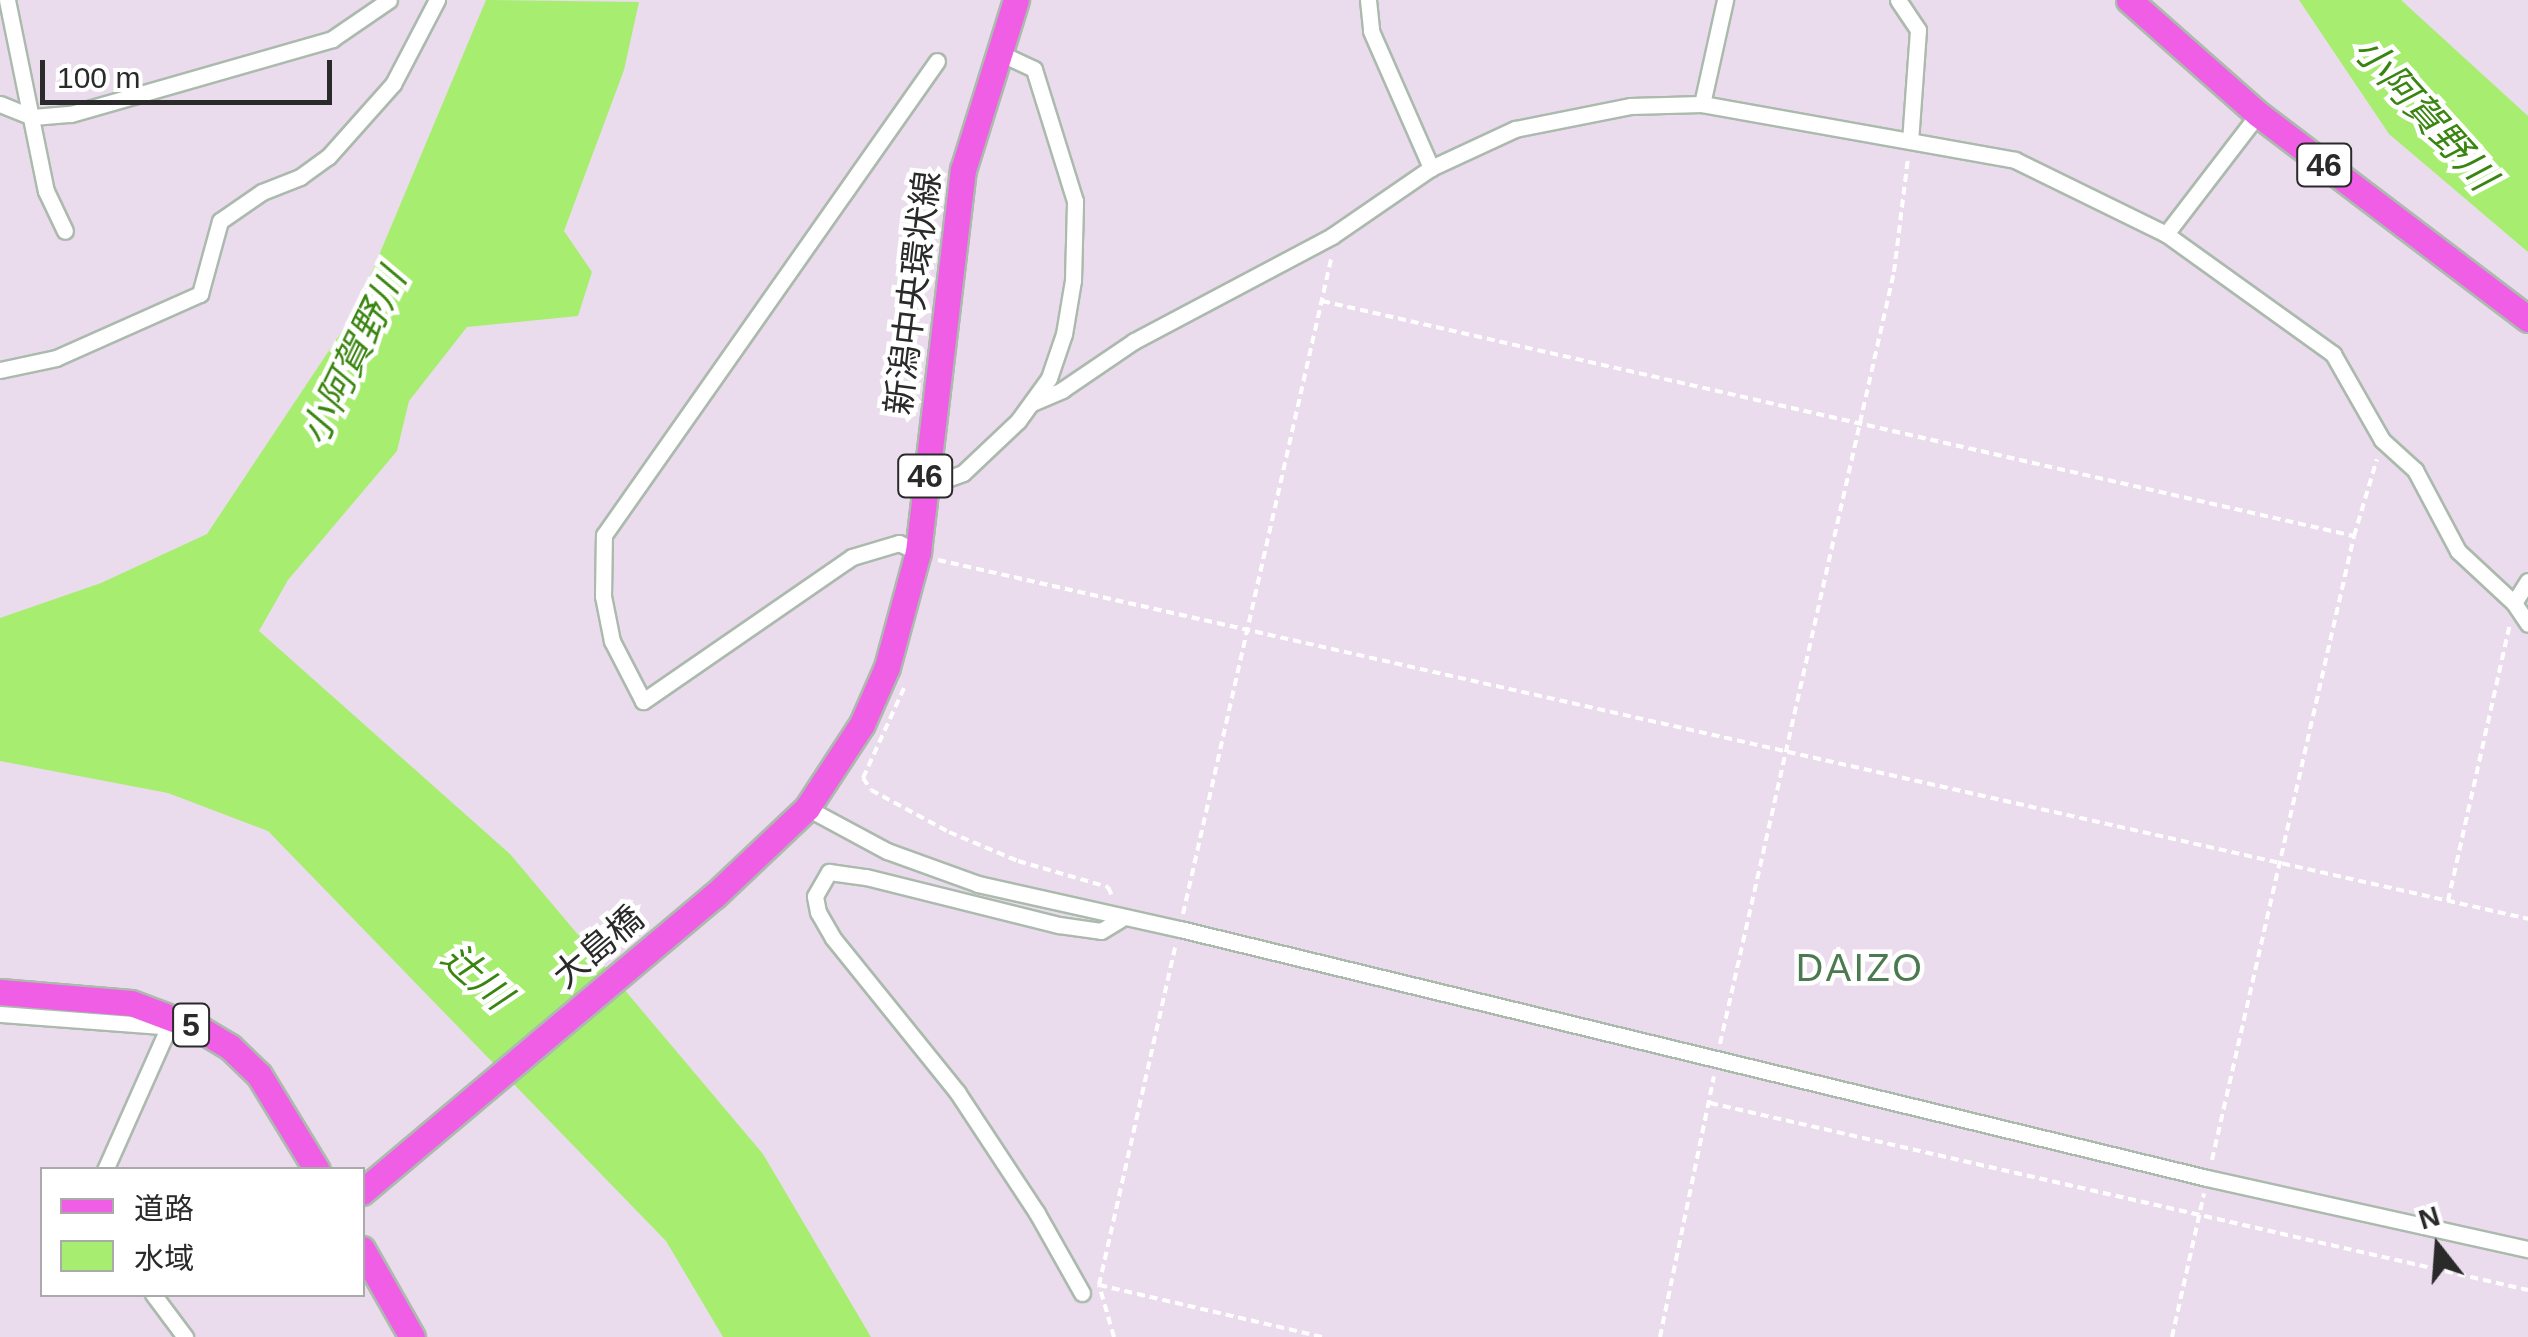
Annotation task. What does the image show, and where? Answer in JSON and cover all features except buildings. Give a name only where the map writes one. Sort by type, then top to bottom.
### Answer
[{"type":"main road","name":"新潟中央環状線","points":[[714,896],[807,808],[862,724],[928,556],[925,477],[963,170],[1016,0]]},
{"type":"main road","name":"46","points":[[2129,0],[2258,114],[2528,320]]},
{"type":"main road","name":"大島橋","points":[[365,1189],[714,896]]},
{"type":"main road","name":"5","points":[[0,992],[131,1003],[200,1029],[245,1060],[316,1167]]},
{"type":"main road","points":[[365,1254],[412,1337]]},
{"type":"street","points":[[6,0],[46,191],[65,231]]},
{"type":"street","points":[[0,104],[33,116],[71,114],[332,39],[388,0]]},
{"type":"street","points":[[0,370],[56,358],[200,294],[220,221],[262,192],[300,177],[328,157],[393,84],[437,0]]},
{"type":"street","points":[[1368,0],[1371,31],[1430,168]]},
{"type":"street","points":[[1702,104],[1725,0]]},
{"type":"street","points":[[1898,0],[1918,30],[1910,141]]},
{"type":"street","points":[[925,477],[944,480],[963,472],[1032,403],[1050,378],[1064,334],[1073,280],[1075,201],[1034,70],[998,53]]},
{"type":"street","points":[[928,556],[899,544],[852,557],[644,702],[612,642],[603,596],[604,535],[937,61]]},
{"type":"street","points":[[1032,403],[1062,390],[1134,341],[1332,236],[1430,168],[1515,129],[1630,106],[1702,104],[2015,160],[2166,234],[2334,354],[2382,440],[2415,470],[2458,551],[2514,603],[2528,624]]},
{"type":"street","points":[[2166,234],[2258,114]]},
{"type":"street","points":[[2514,603],[2528,581]]},
{"type":"street","points":[[807,808],[887,851],[978,884],[1121,919],[1180,929],[2206,1181],[2528,1250]]},
{"type":"street","points":[[1082,1293],[1038,1213],[958,1093],[833,938],[818,912],[815,896],[829,872],[866,876],[1059,925],[1101,931],[1121,919]]},
{"type":"street","points":[[0,1014],[170,1020],[106,1167]]},
{"type":"street","points":[[155,1297],[181,1336]]},
{"type":"path","points":[[1660,1337],[1784,750],[1894,272],[1910,141]]},
{"type":"path","points":[[1180,929],[1322,302],[1332,236]]},
{"type":"path","points":[[1322,302],[2354,536]]},
{"type":"path","points":[[2172,1337],[2354,536],[2382,440]]},
{"type":"path","points":[[928,556],[935,574]]},
{"type":"path","points":[[928,556],[2528,919]]},
{"type":"path","points":[[2448,900],[2514,603]]},
{"type":"path","points":[[906,681],[863,778],[871,790],[948,832],[1000,854],[1108,886],[1121,919]]},
{"type":"path","points":[[1114,1337],[1099,1285],[1173,954]]},
{"type":"path","points":[[1710,1103],[2528,1290]]},
{"type":"path","points":[[1099,1285],[1322,1337]]},
{"type":"water","points":[[486,0],[639,2],[624,70],[564,231],[592,272],[578,316],[467,327],[409,401],[397,451],[288,580],[259,631],[510,854],[763,1154],[871,1337],[723,1337],[666,1241],[268,831],[168,793],[0,761],[0,618],[101,583],[207,534],[356,310]]},
{"type":"water","name":"小阿賀野川","points":[[2299,0],[2401,0],[2528,116],[2528,252],[2389,134]]},
{"type":"district","name":"DAIZO","points":[[1860,969]]},
{"type":"water label","name":"辻川","points":[[476,977]]}]
